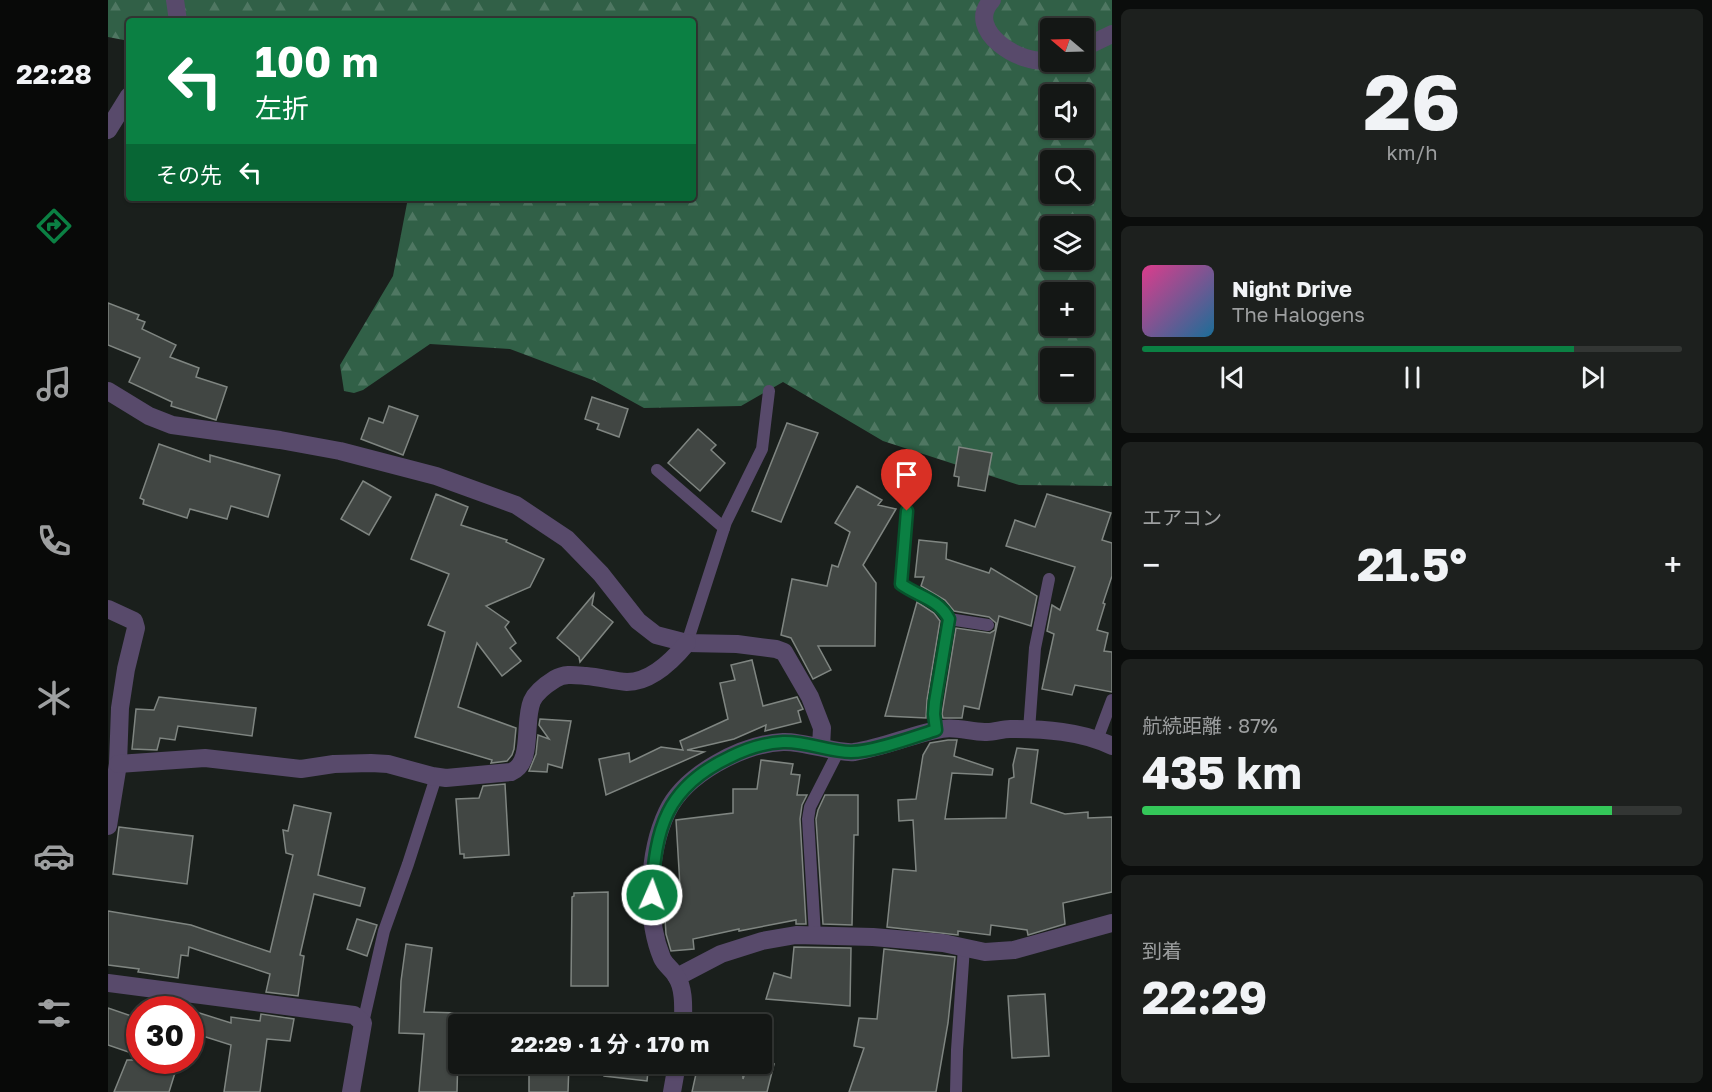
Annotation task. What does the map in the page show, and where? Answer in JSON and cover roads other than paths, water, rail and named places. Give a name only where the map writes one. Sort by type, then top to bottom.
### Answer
[{"type":"street","points":[[175,0],[178,18]]},
{"type":"street","points":[[992,0],[988,4],[984,21],[993,39],[1010,52],[1028,59],[1040,60]]},
{"type":"street","points":[[1094,43],[1112,34]]},
{"type":"street","points":[[108,130],[126,101]]},
{"type":"street","points":[[108,391],[149,416],[172,425],[340,451],[436,476],[516,505],[567,539],[580,551],[638,621],[656,635],[687,643],[737,644],[784,652],[814,708],[830,748]]},
{"type":"street","points":[[108,609],[134,621],[136,628],[120,708],[118,764],[108,826]]},
{"type":"street","points":[[118,764],[205,758],[300,769],[334,764],[388,764],[436,777],[511,772],[518,769],[524,761],[528,715],[532,700],[544,687],[557,678],[571,674],[626,682],[636,681],[652,674],[674,658],[687,643]]},
{"type":"street","points":[[683,1014],[683,1000],[677,976],[663,961],[653,929],[653,858],[667,812],[678,794],[696,776],[750,748],[783,742],[851,752],[885,746],[946,728],[988,732],[1007,729],[1074,734],[1105,743]]},
{"type":"street","points":[[677,976],[722,954],[762,940],[796,934],[943,943],[986,952],[1014,950],[1112,923]]},
{"type":"street","points":[[108,983],[354,1015],[363,1023],[351,1092]]},
{"type":"street","points":[[672,1092],[675,1074]]},
{"type":"lane","points":[[687,643],[724,528],[762,449],[769,391]]},
{"type":"lane","points":[[657,470],[724,528]]},
{"type":"lane","points":[[907,511],[901,584],[938,605],[946,612],[949,619],[935,702],[936,730]]},
{"type":"lane","points":[[1029,730],[1035,648],[1049,579]]},
{"type":"lane","points":[[949,619],[988,625]]},
{"type":"lane","points":[[1105,743],[1112,700]]},
{"type":"lane","points":[[815,935],[808,819],[830,748]]},
{"type":"lane","points":[[363,1023],[384,931],[436,777]]},
{"type":"lane","points":[[956,1092],[964,947]]}]
